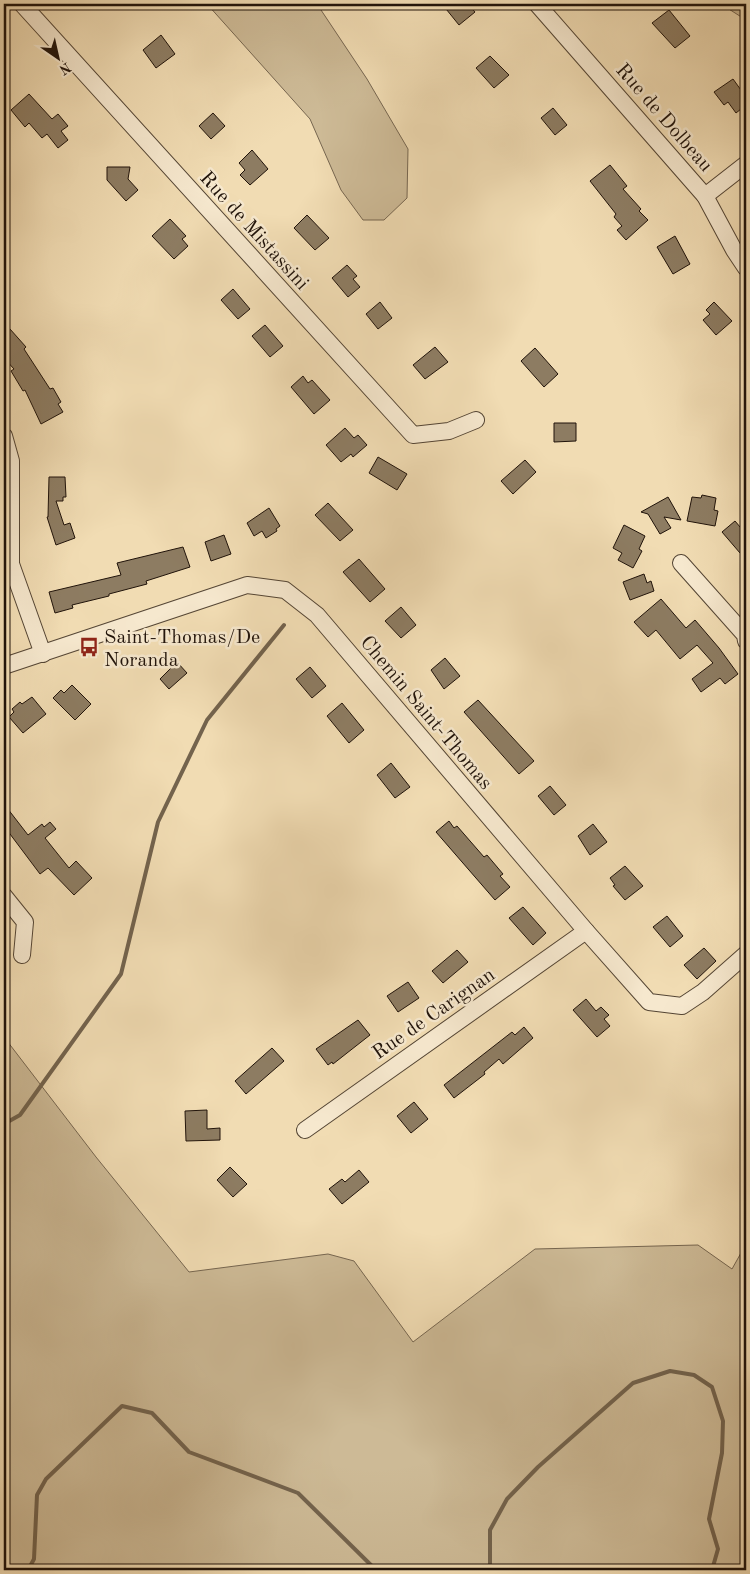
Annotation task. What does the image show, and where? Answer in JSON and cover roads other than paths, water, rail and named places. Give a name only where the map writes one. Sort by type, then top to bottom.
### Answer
[{"type":"street","name":"Rue de Mistassini","points":[[22,4],[413,435],[449,431],[476,420]]},
{"type":"street","name":"Rue de Dolbeau","points":[[537,4],[706,196],[734,250],[746,268]]},
{"type":"street","points":[[706,196],[746,164]]},
{"type":"street","points":[[4,436],[7,462],[11,564],[43,654]]},
{"type":"street","points":[[681,563],[745,635],[746,641]]},
{"type":"street","name":"Chemin Saint-Thomas","points":[[4,666],[247,585],[285,590],[317,615],[586,931],[649,1002],[682,1006],[703,992],[746,954]]},
{"type":"street","points":[[4,896],[25,922],[22,955]]},
{"type":"street","name":"Rue de Carignan","points":[[305,1130],[586,931]]},
{"type":"waterway","points":[[4,1124],[20,1115],[121,974],[158,822],[207,720],[284,625]]},
{"type":"waterway","points":[[490,1570],[490,1530],[507,1499],[538,1467],[633,1383],[670,1371],[694,1375],[712,1387],[723,1421],[722,1453],[709,1519],[718,1549],[712,1570]]},
{"type":"waterway","points":[[28,1570],[34,1559],[37,1495],[46,1479],[122,1406],[152,1413],[189,1452],[298,1493],[376,1570]]},
{"type":"place","name":"Saint-Thomas/De Noranda","points":[[89,647]]}]
